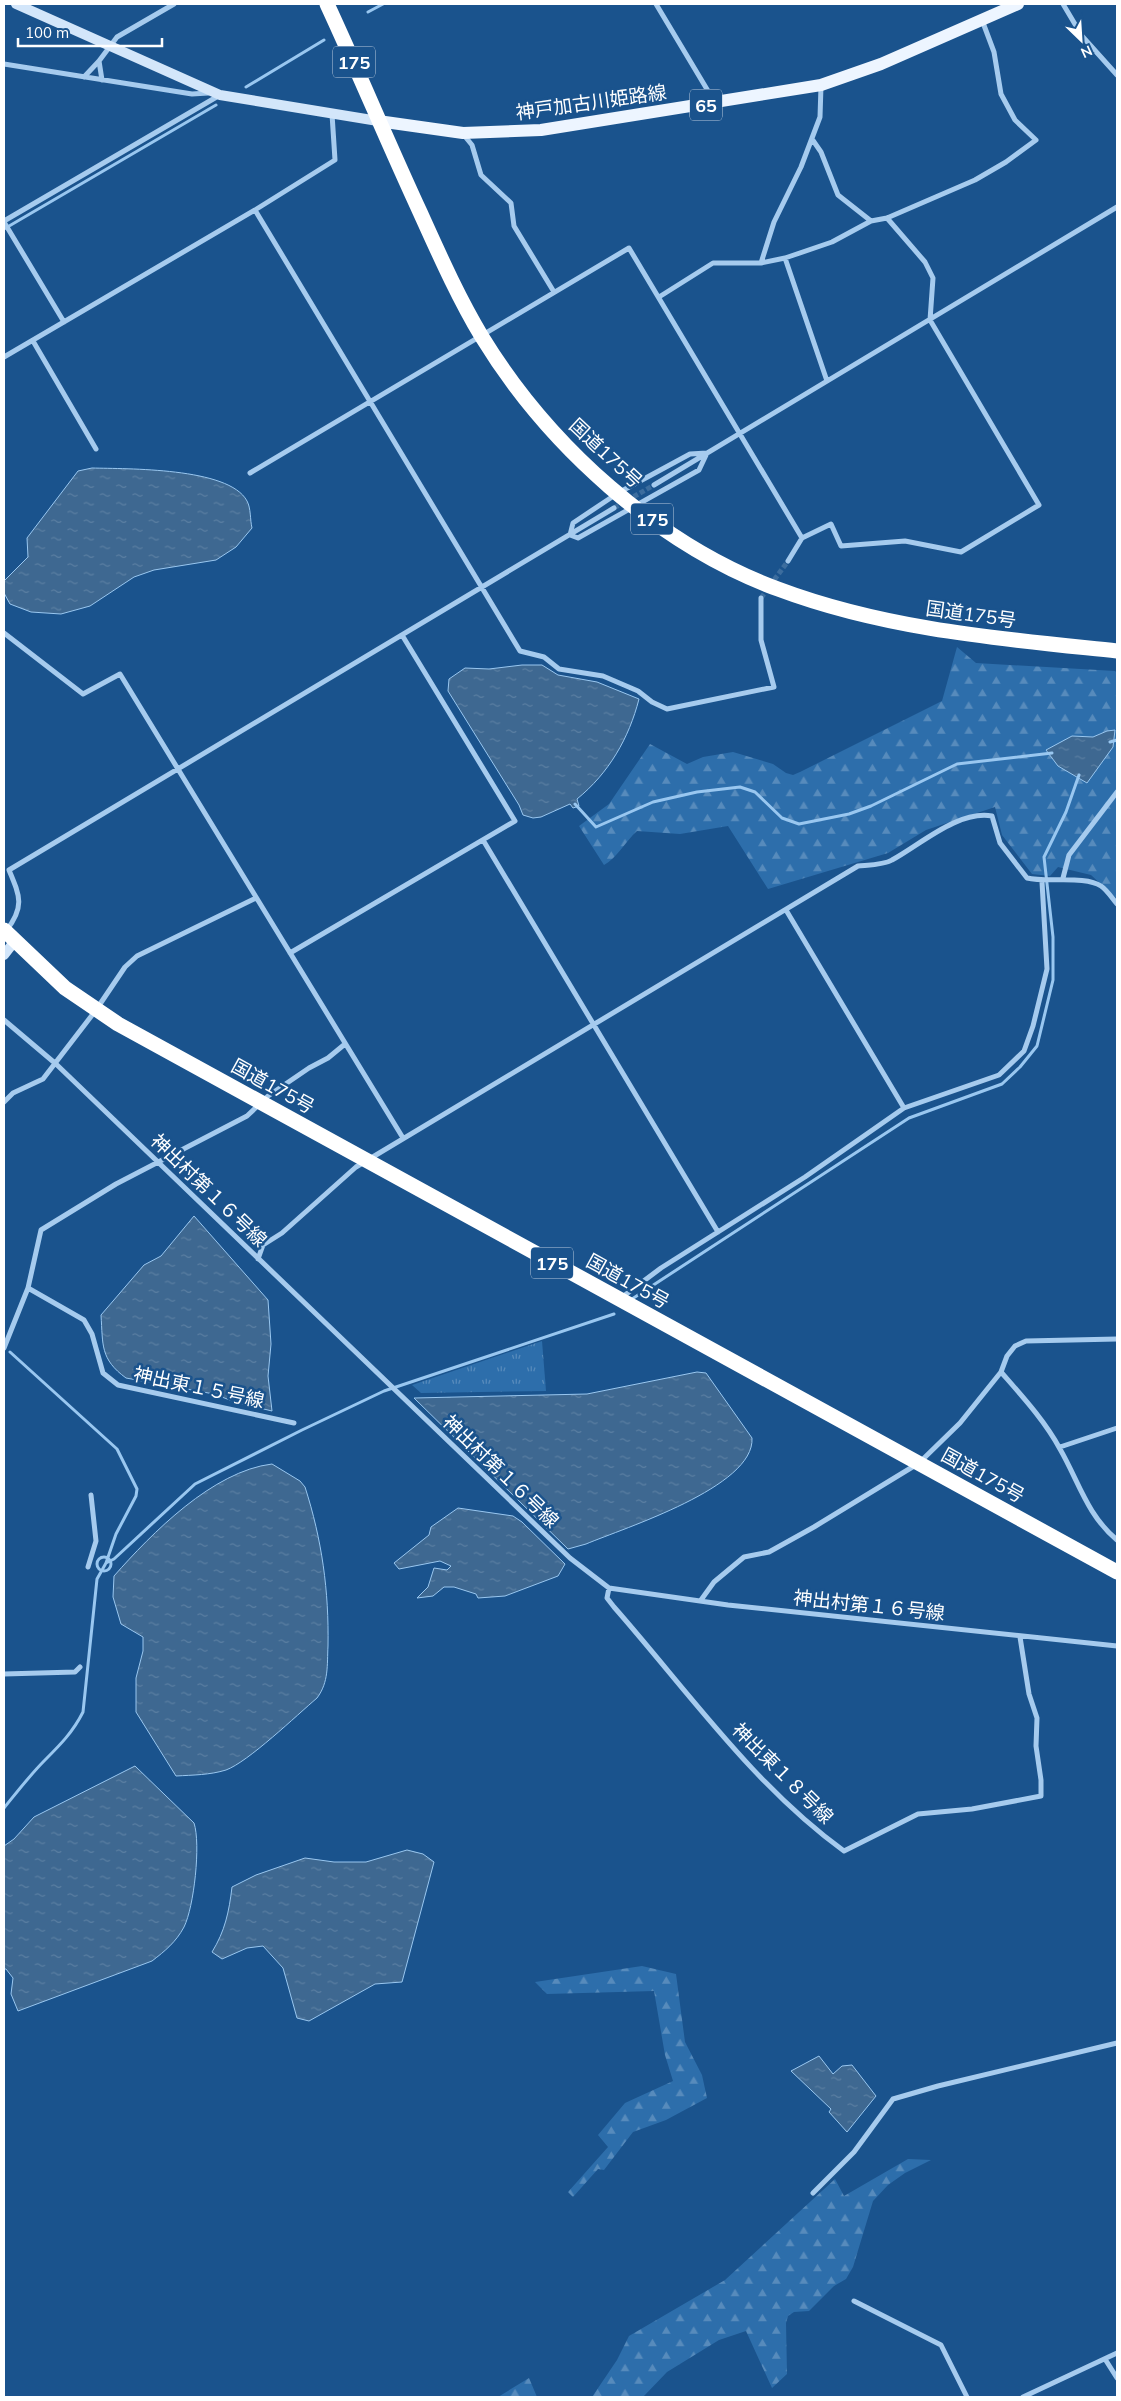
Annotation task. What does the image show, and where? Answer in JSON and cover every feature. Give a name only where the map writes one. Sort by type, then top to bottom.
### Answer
[{"type":"highway","name":"国道175号","points":[[327,4],[441,258],[481,335],[508,377],[539,417],[634,507],[683,541],[731,568],[777,589],[836,608],[913,626],[984,637],[1117,651]]},
{"type":"highway","name":"国道175号","points":[[8,935],[65,988],[96,1010],[260,1103],[368,1160],[1117,1572]]},
{"type":"main road","name":"神戸加古川姫路線","points":[[378,121],[462,133],[541,130],[821,85],[880,64],[1018,4]]},
{"type":"street","name":"神戸加古川姫路線","points":[[16,4],[216,94]]},
{"type":"street","points":[[84,77],[117,37],[174,4]]},
{"type":"street","points":[[656,4],[715,103]]},
{"type":"street","points":[[1063,4],[1082,36],[1117,75]]},
{"type":"street","points":[[659,297],[713,262],[761,263],[785,258],[832,242],[871,221],[887,218],[975,180],[1006,162],[1036,140],[1015,120],[1001,94],[994,52],[981,20]]},
{"type":"street","points":[[99,61],[102,80]]},
{"type":"street","name":"神戸加古川姫路線","points":[[4,64],[192,94],[216,94],[378,121]]},
{"type":"street","points":[[761,263],[774,222],[802,167],[820,117],[821,85]]},
{"type":"street","points":[[64,322],[4,222],[216,94]]},
{"type":"street","points":[[4,357],[254,210],[335,160],[332,114]]},
{"type":"street","points":[[462,133],[472,145],[481,175],[511,203],[514,226],[554,292]]},
{"type":"street","points":[[812,139],[821,152],[838,195],[871,221]]},
{"type":"street","points":[[654,485],[1117,208]]},
{"type":"street","points":[[254,210],[520,651],[544,657],[560,669],[603,676],[638,690],[652,702],[667,709],[774,687],[761,640],[762,598]]},
{"type":"street","points":[[788,561],[802,538],[831,524],[841,546],[905,541],[962,552],[1039,504],[930,320],[933,278],[925,262],[887,218]]},
{"type":"street","points":[[250,473],[629,248],[741,432],[802,538]]},
{"type":"street","points":[[785,258],[827,381]]},
{"type":"street","points":[[33,341],[96,449]]},
{"type":"street","points":[[570,535],[573,523],[618,493],[690,454],[707,452]]},
{"type":"street","points":[[570,535],[578,538],[700,470],[707,452]]},
{"type":"street","points":[[4,955],[8,935],[16,918],[20,896],[6,872],[614,508]]},
{"type":"street","points":[[4,633],[83,694],[120,674],[403,1138]]},
{"type":"street","points":[[290,953],[515,821],[402,635]]},
{"type":"street","points":[[1063,878],[1069,855],[1117,792]]},
{"type":"street","points":[[258,1259],[263,1246],[282,1233],[356,1166],[858,866],[891,862],[930,834],[980,814],[992,816],[1000,843],[1027,878],[1042,882],[1063,878],[1101,885],[1117,904]]},
{"type":"street","points":[[483,840],[718,1232]]},
{"type":"street","points":[[620,1299],[661,1268],[805,1177],[904,1108],[999,1075],[1024,1051],[1033,1026],[1047,969],[1042,882]]},
{"type":"street","points":[[4,1102],[13,1093],[43,1079],[96,1010],[125,967],[137,956],[256,898]]},
{"type":"street","points":[[786,910],[904,1108]]},
{"type":"street","name":"神出村第１６号線","points":[[4,1020],[56,1064],[570,1558],[609,1588],[1020,1637],[1117,1646]]},
{"type":"street","points":[[4,1348],[28,1288],[41,1230],[116,1184],[247,1116],[260,1103],[309,1068],[328,1058],[345,1044]]},
{"type":"street","name":"神出東１５号線","points":[[28,1288],[84,1320],[92,1334],[103,1373],[118,1385],[294,1423]]},
{"type":"street","points":[[702,1600],[714,1582],[744,1556],[769,1552],[919,1463],[960,1423],[1001,1372],[1007,1356],[1015,1346],[1026,1341],[1117,1339]]},
{"type":"street","points":[[1001,1372],[1026,1399],[1060,1447],[1101,1526],[1117,1540]]},
{"type":"street","points":[[1060,1447],[1117,1428]]},
{"type":"street","points":[[88,1567],[96,1541],[91,1495]]},
{"type":"street","name":"神出東１８号線","points":[[609,1588],[607,1598],[614,1607],[742,1756],[812,1828],[844,1851],[918,1814],[972,1809],[1041,1796],[1041,1780],[1036,1746],[1037,1718],[1029,1694],[1020,1637]]},
{"type":"street","points":[[4,1674],[75,1672],[80,1667]]},
{"type":"street","points":[[813,2193],[854,2152],[881,2112],[893,2099],[938,2086],[1117,2043]]},
{"type":"street","points":[[854,2301],[941,2345],[967,2397]]},
{"type":"street","points":[[1023,2397],[1117,2353]]},
{"type":"street","points":[[1105,2359],[1117,2378]]},
{"type":"green space","points":[[957,647],[976,663],[1115,671],[1117,673],[1117,899],[1091,875],[1058,867],[1050,876],[1032,874],[1002,835],[995,807],[926,830],[888,853],[768,889],[728,826],[680,834],[637,831],[613,858],[604,865],[579,826],[609,804],[650,744],[687,764],[703,757],[733,752],[773,764],[786,773],[793,775],[942,701]],"holes":[[[1107,731],[1087,783],[1072,736],[1093,737]]]},
{"type":"green space","points":[[542,1341],[546,1391],[421,1393],[412,1385]]},
{"type":"green space","points":[[642,1966],[676,1974],[685,2042],[702,2075],[707,2098],[666,2120],[633,2132],[604,2170],[598,2169],[573,2197],[568,2192],[608,2147],[598,2135],[625,2103],[673,2081],[665,2055],[654,1991],[547,1994],[535,1982]]},
{"type":"green space","points":[[908,2159],[931,2160],[905,2173],[888,2185],[873,2201],[853,2267],[846,2279],[834,2286],[809,2311],[794,2312],[788,2316],[786,2323],[787,2374],[772,2388],[746,2331],[719,2340],[667,2372],[643,2397],[592,2397],[617,2360],[629,2336],[725,2280],[835,2179],[844,2196]]},
{"type":"green space","points":[[529,2378],[537,2397],[498,2397]]},
{"type":"water","points":[[92,468],[175,472],[220,482],[237,490],[247,501],[252,528],[236,547],[216,560],[154,570],[134,577],[90,606],[61,614],[31,612],[10,604],[4,593],[4,581],[28,557],[27,538],[78,471]]},
{"type":"water","points":[[522,665],[542,665],[558,675],[597,682],[639,699],[630,727],[616,754],[599,778],[577,799],[579,806],[573,808],[570,804],[541,817],[533,818],[523,815],[519,805],[448,691],[449,679],[465,668],[489,669]]},
{"type":"water","points":[[1115,730],[1113,747],[1087,783],[1058,766],[1046,750],[1072,736],[1093,737]]},
{"type":"water","points":[[194,1216],[268,1300],[271,1344],[268,1376],[272,1411],[235,1402],[214,1394],[126,1378],[111,1364],[104,1351],[101,1315],[144,1265],[161,1256]]},
{"type":"water","points":[[697,1372],[706,1373],[752,1438],[747,1456],[733,1473],[711,1489],[628,1528],[568,1549],[414,1398],[587,1394]]},
{"type":"water","points":[[272,1464],[300,1481],[305,1487],[316,1526],[326,1585],[327,1605],[328,1660],[324,1686],[317,1698],[247,1758],[226,1770],[214,1773],[176,1776],[136,1712],[136,1678],[143,1651],[143,1637],[121,1624],[113,1597],[114,1576],[146,1541],[185,1506],[206,1491],[228,1478],[250,1469]]},
{"type":"water","points":[[458,1508],[513,1516],[522,1522],[565,1564],[558,1576],[505,1596],[478,1598],[476,1594],[454,1587],[444,1587],[433,1596],[417,1598],[428,1587],[434,1568],[447,1570],[451,1566],[440,1561],[399,1569],[394,1563],[429,1535],[431,1527]]},
{"type":"water","points":[[135,1766],[194,1823],[197,1860],[191,1905],[184,1927],[170,1946],[152,1961],[18,2011],[11,1994],[13,1978],[4,1969],[4,1846],[14,1839],[34,1817]]},
{"type":"water","points":[[407,1850],[423,1854],[434,1862],[402,1982],[375,1984],[309,2021],[297,2018],[283,1968],[263,1946],[247,1948],[222,1959],[212,1952],[226,1921],[232,1887],[256,1875],[305,1858],[334,1862],[366,1862]]},
{"type":"water","points":[[819,2056],[833,2074],[842,2066],[852,2065],[876,2096],[847,2132],[829,2112],[831,2109],[791,2071]]},
{"type":"waterway","points":[[368,12],[383,4]]},
{"type":"waterway","points":[[246,87],[324,40]]},
{"type":"waterway","points":[[4,229],[216,105]]},
{"type":"waterway","points":[[1110,742],[1117,740]]},
{"type":"waterway","points":[[575,804],[596,827],[653,802],[697,792],[740,787],[755,792],[782,818],[799,824],[849,814],[871,806],[957,764],[1052,753]]},
{"type":"waterway","points":[[632,1299],[909,1118],[1002,1084],[1020,1067],[1037,1046],[1053,980],[1053,937],[1044,857],[1066,812],[1079,775]]},
{"type":"waterway","points":[[4,1808],[66,1738],[83,1712],[97,1579],[106,1563],[114,1559],[195,1484],[384,1391],[614,1314]]},
{"type":"waterway","points":[[10,1352],[117,1449],[137,1489],[136,1496],[116,1534],[106,1563]]},
{"type":"waterway","points":[[101,1557],[107,1557],[111,1564],[107,1571],[101,1571],[97,1567],[97,1561],[101,1557]]},
{"type":"tunnel","points":[[614,508],[654,485]]},
{"type":"tunnel","points":[[761,598],[788,561]]}]
